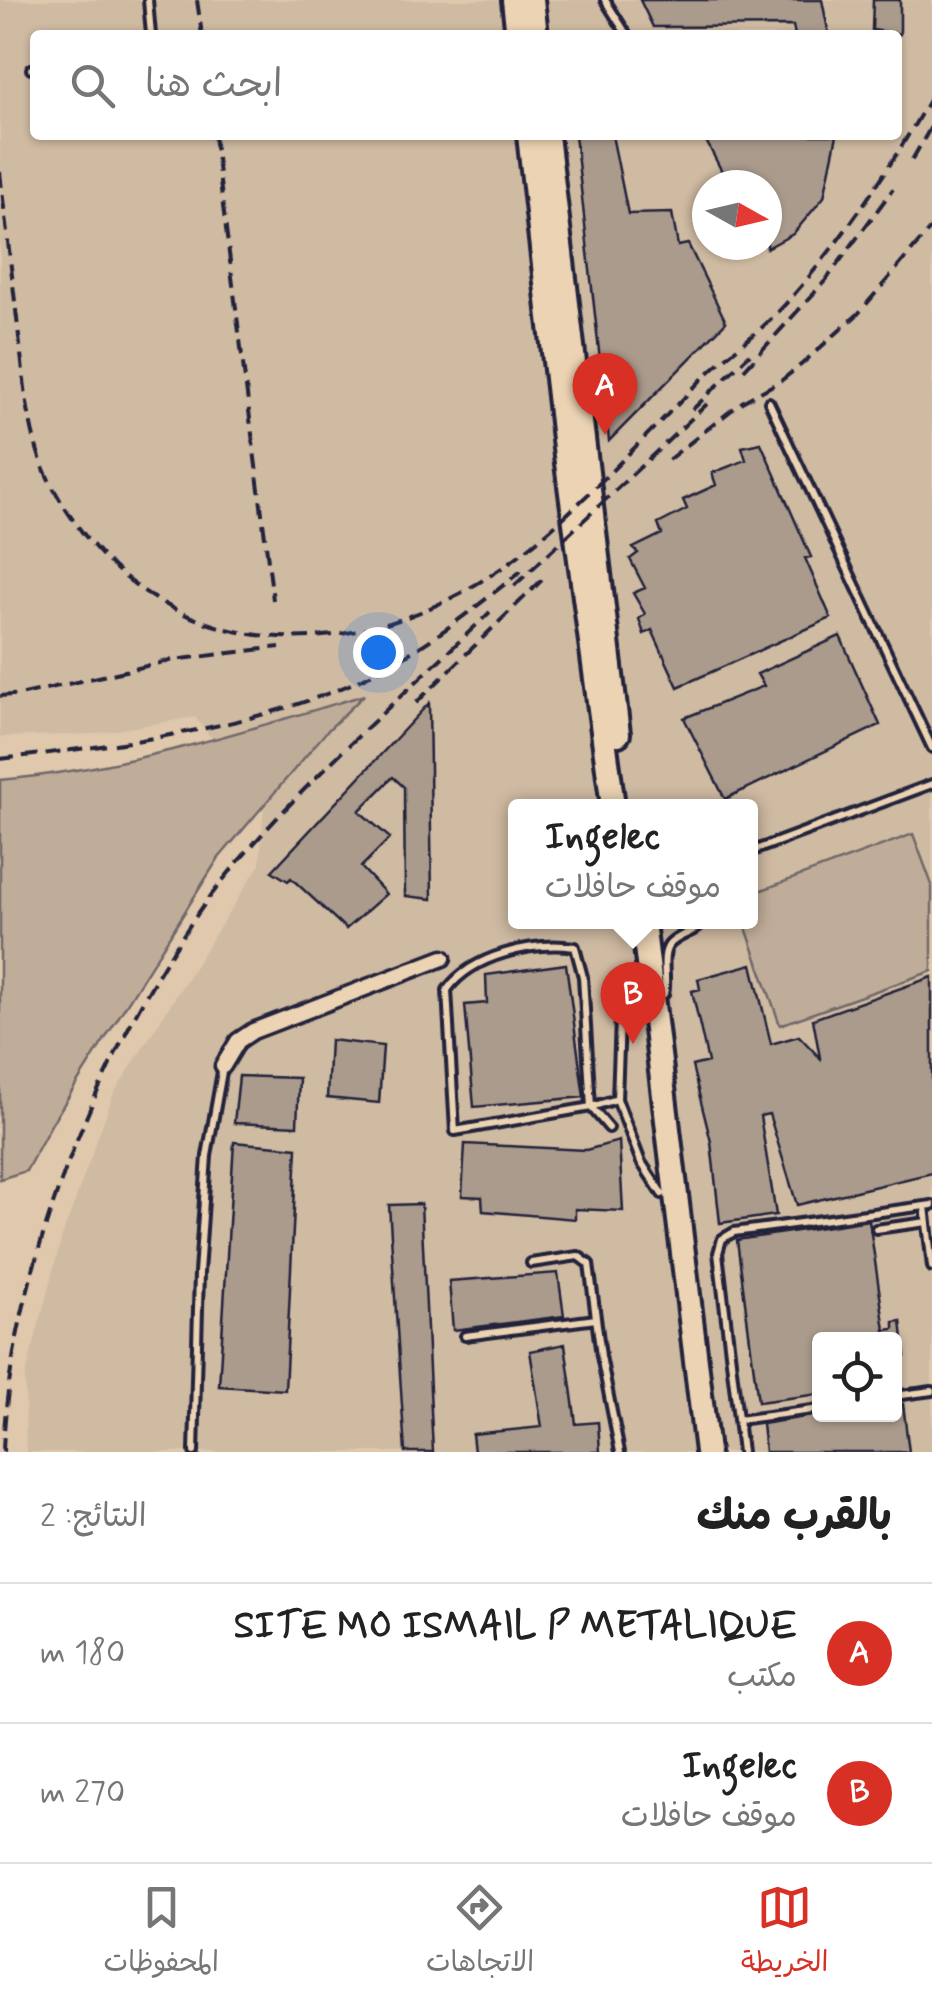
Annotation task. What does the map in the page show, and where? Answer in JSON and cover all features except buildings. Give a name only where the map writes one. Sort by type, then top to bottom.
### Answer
[{"type":"main road","points":[[514,0],[517,30]]},
{"type":"main road","points":[[532,0],[535,30]]},
{"type":"main road","points":[[530,140],[611,799]]},
{"type":"main road","points":[[548,140],[626,799]]},
{"type":"main road","points":[[631,929],[645,992],[707,1452]]},
{"type":"main road","points":[[642,929],[662,1194],[692,1452]]},
{"type":"street","points":[[223,1066],[238,1041],[253,1031],[443,958]]},
{"type":"lane","points":[[148,0],[151,30]]},
{"type":"lane","points":[[605,0],[624,30]]},
{"type":"lane","points":[[770,402],[932,748]]},
{"type":"lane","points":[[758,849],[932,784]]},
{"type":"lane","points":[[662,1194],[641,1162],[617,1099],[620,1019],[629,998],[645,992],[664,994],[670,943],[696,929]]},
{"type":"lane","points":[[608,1128],[591,1107],[582,977],[575,946],[551,943],[500,955],[456,977],[447,990],[455,1131],[591,1107],[617,1099]]},
{"type":"lane","points":[[194,1452],[198,1290],[207,1156],[223,1066]]},
{"type":"lane","points":[[742,1452],[718,1253],[722,1240],[734,1232],[928,1206],[932,1267]]},
{"type":"lane","points":[[876,1229],[927,1222]]},
{"type":"lane","points":[[531,1263],[585,1258],[589,1264],[620,1452]]},
{"type":"lane","points":[[465,1336],[596,1319]]},
{"type":"lane","points":[[902,1395],[932,1392]]},
{"type":"lane","points":[[738,1420],[812,1410]]},
{"type":"shaded area","points":[[0,0],[932,0],[932,1452],[26,1452],[25,1378],[61,1240],[113,1095],[260,864],[264,804],[195,717],[93,734],[0,737]]},
{"type":"shaded area","points":[[364,695],[327,731],[218,859],[52,1123],[26,1171],[0,1179],[0,780],[139,758]]},
{"type":"shaded area","points":[[913,834],[932,885],[932,971],[780,1025],[746,929],[758,929],[758,891]]},
{"type":"railway","points":[[197,0],[201,30]]},
{"type":"railway","points":[[0,172],[29,412],[37,449],[51,484],[90,542],[137,586],[190,617],[247,633],[308,637],[369,628],[431,608],[491,575],[539,539],[802,285],[862,207],[932,95]]},
{"type":"railway","points":[[912,160],[932,125]]},
{"type":"railway","points":[[215,140],[273,600]]},
{"type":"railway","points":[[744,370],[826,280],[893,189]]},
{"type":"railway","points":[[668,460],[742,402],[802,364],[858,314],[932,227]]},
{"type":"railway","points":[[692,410],[750,354]]},
{"type":"railway","points":[[514,586],[707,404]]},
{"type":"railway","points":[[0,759],[149,739],[301,703],[348,685],[408,654],[521,571]]},
{"type":"railway","points":[[416,703],[545,577]]},
{"type":"railway","points":[[3,1452],[10,1381],[24,1306],[45,1228],[72,1151],[141,1004],[181,938],[253,844],[318,775],[490,612]]},
{"type":"railway","points":[[0,696],[173,660],[280,647]]},
{"type":"place","name":"SITE MO ISMAIL P METALIQUE","points":[[605,435]]},
{"type":"place","name":"Ingelec","points":[[633,1044]]}]
